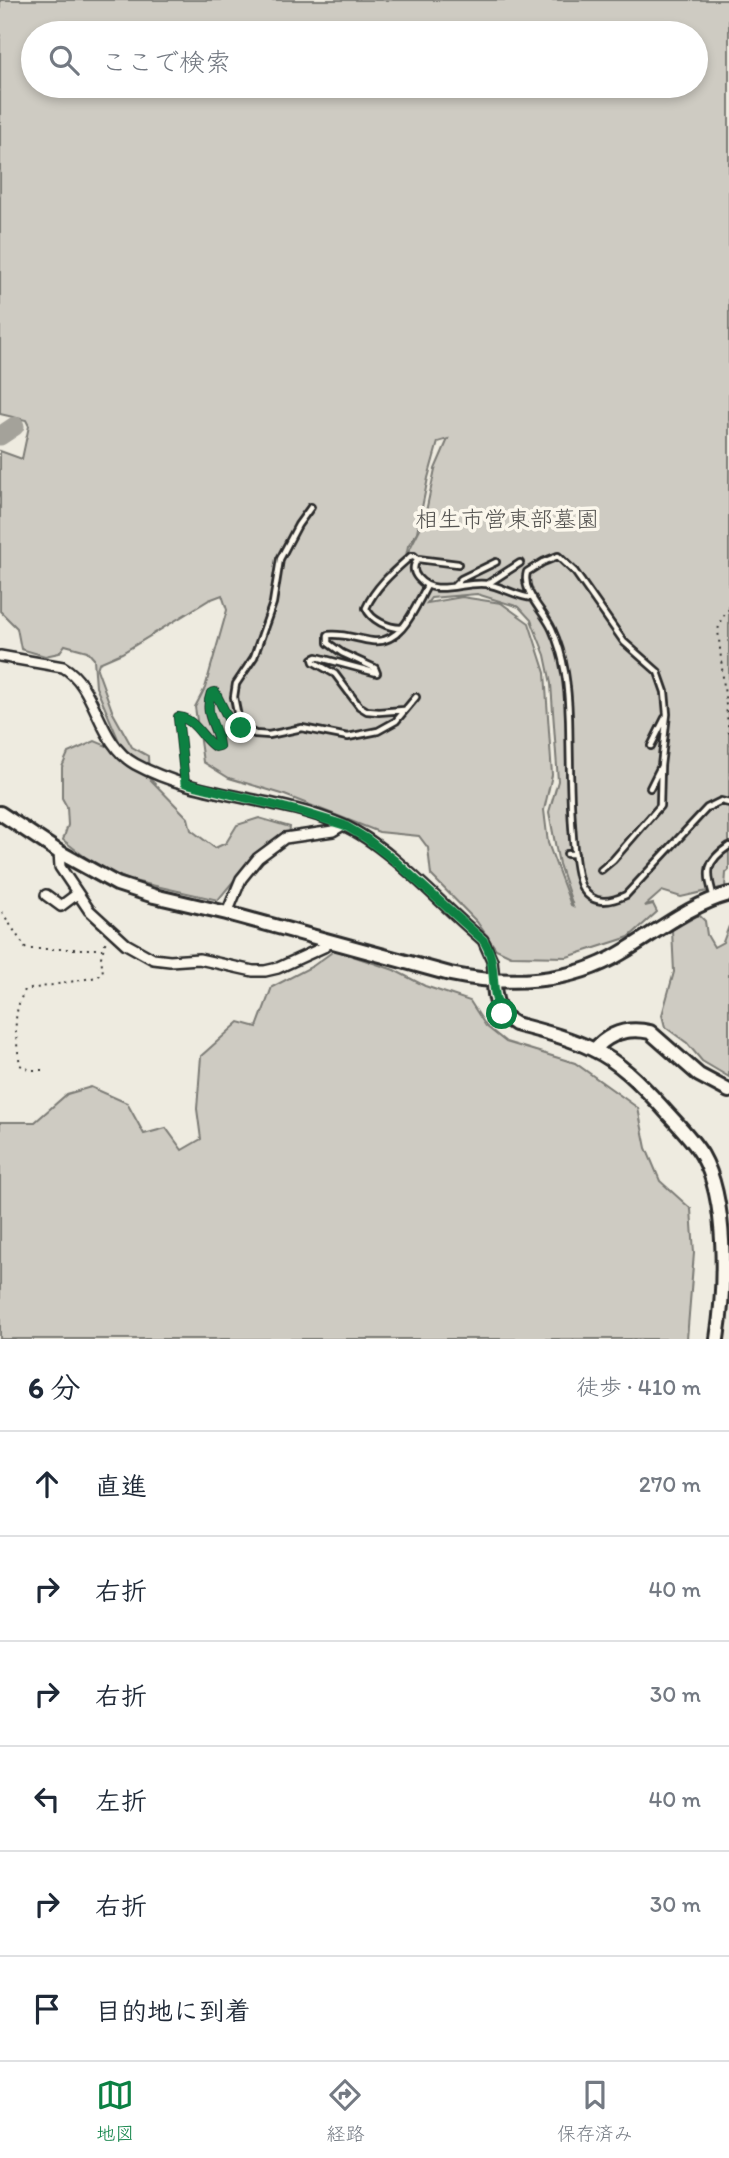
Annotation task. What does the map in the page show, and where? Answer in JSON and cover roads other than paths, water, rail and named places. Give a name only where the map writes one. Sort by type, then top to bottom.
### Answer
[{"type":"street","points":[[0,656],[63,667],[72,672],[82,685],[103,728],[115,746],[132,762],[185,783],[344,825],[367,839],[483,940],[492,960],[498,1007],[507,1019],[515,1024],[575,1041],[594,1050],[616,1062],[645,1089],[701,1154],[710,1172],[719,1212],[721,1238],[717,1339]]},
{"type":"street","points":[[0,813],[59,852],[117,884],[450,974],[494,980],[519,982],[560,977],[595,966],[619,955],[684,912],[729,894]]},
{"type":"street","points":[[227,913],[240,879],[258,859],[285,838],[333,831],[344,825]]},
{"type":"street","points":[[59,852],[60,867],[89,910],[126,944],[153,959],[199,959],[253,971],[278,968],[324,947],[331,941]]},
{"type":"street","points":[[46,895],[61,906],[77,894]]},
{"type":"street","points":[[594,1050],[602,1041],[622,1031],[650,1032],[699,1075],[729,1091]]},
{"type":"lane","points":[[241,728],[234,697],[236,684],[254,657],[274,603],[280,559],[311,507]]},
{"type":"lane","points":[[402,628],[391,628],[380,622],[368,613],[366,608],[391,573],[411,556],[417,560],[458,564]]},
{"type":"lane","points":[[601,870],[660,806],[667,714],[665,692],[658,672],[624,642],[575,572],[558,556],[543,562],[527,572],[525,579],[551,626],[564,666],[575,854],[578,878],[583,890],[593,899],[611,902],[626,895],[707,808],[721,802],[729,803]]},
{"type":"lane","points":[[417,560],[413,567],[414,574],[433,589],[488,584],[534,598]]},
{"type":"lane","points":[[453,586],[461,579],[496,562]]},
{"type":"lane","points":[[488,584],[520,563]]},
{"type":"lane","points":[[405,710],[379,712],[359,706],[335,674],[313,659],[317,657],[377,673],[376,668],[334,648],[326,638],[334,634],[375,642],[391,638],[402,628],[427,586]]},
{"type":"lane","points":[[185,783],[178,717],[189,720],[209,743],[215,747],[219,746],[208,713],[211,693],[215,692],[229,720],[255,734],[269,735],[302,728],[348,737],[378,731],[396,721],[416,697]]},
{"type":"lane","points":[[651,746],[667,714]]},
{"type":"lane","points":[[650,788],[661,766]]},
{"type":"lane","points":[[714,898],[708,880],[709,865],[729,846]]},
{"type":"lane","points":[[567,854],[575,854]]},
{"type":"waterway","points":[[0,436],[15,426]]},
{"type":"park label","name":"相生市営東部墓園","points":[[507,519]]}]
